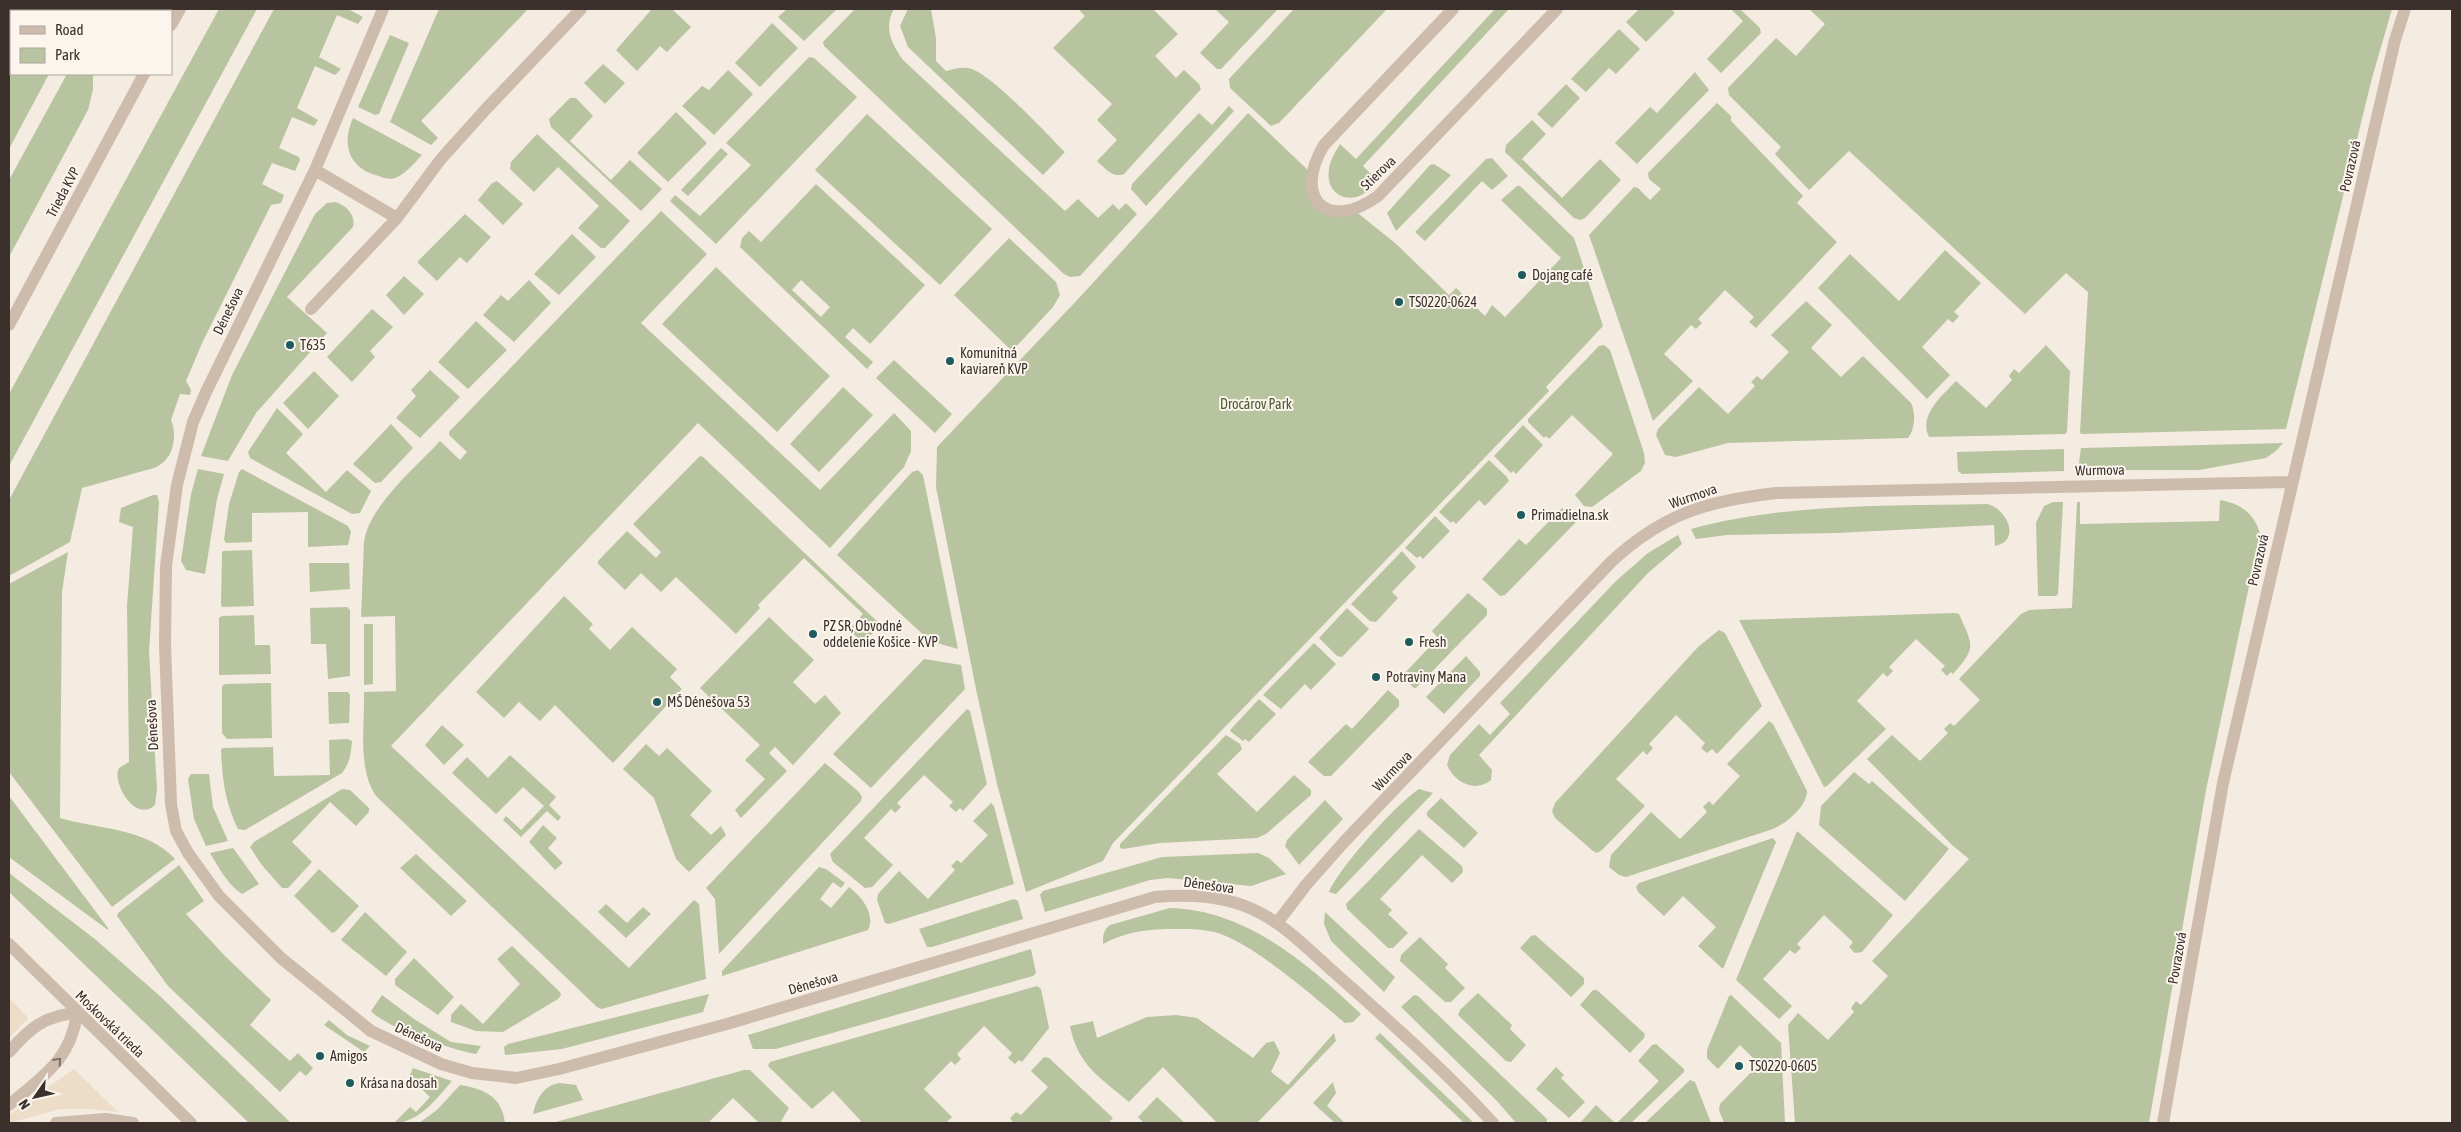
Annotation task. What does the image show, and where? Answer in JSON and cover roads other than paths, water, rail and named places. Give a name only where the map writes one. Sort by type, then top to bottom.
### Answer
[{"type":"street","points":[[172,23],[180,9]]},
{"type":"street","name":"Dénešova","points":[[383,9],[314,170],[193,422],[182,460],[170,525],[166,566],[166,707],[171,804],[176,830],[188,854],[219,896],[246,925],[332,1002],[371,1031],[441,1064],[472,1073],[516,1078],[559,1069],[727,1024],[1155,897],[1184,895],[1216,899],[1251,908],[1277,923],[1380,1012],[1454,1081],[1493,1123]]},
{"type":"street","points":[[311,309],[397,218],[441,159],[486,108],[581,9]]},
{"type":"street","name":"Stierova","points":[[1452,9],[1324,144],[1313,163],[1310,180],[1314,197],[1320,204],[1335,212],[1342,212],[1362,207],[1378,196],[1557,9]]},
{"type":"street","name":"Povrazová","points":[[2163,1123],[2223,783],[2394,40],[2405,9]]},
{"type":"street","name":"Trieda KVP","points":[[9,325],[143,75]]},
{"type":"street","points":[[314,170],[397,218]]},
{"type":"street","name":"Wurmova","points":[[1277,923],[1306,885],[1344,842],[1611,562],[1633,542],[1659,524],[1677,516],[1708,504],[1739,497],[1776,493],[2291,482]]},
{"type":"street","name":"Moskovská trieda","points":[[9,944],[77,1013],[191,1123]]},
{"type":"street","points":[[9,1052],[32,1028],[51,1016],[77,1013],[75,1030],[70,1044],[58,1063],[9,1105]]},
{"type":"street","points":[[56,1123],[105,1119],[133,1123]]},
{"type":"place","name":"Dojang café","points":[[1522,275]]},
{"type":"place","name":"TS0220-0624","points":[[1399,302]]},
{"type":"place","name":"T635","points":[[290,345]]},
{"type":"place","name":"Komunitná kaviareň KVP","points":[[950,361]]},
{"type":"place","name":"Primadielna.sk","points":[[1521,515]]},
{"type":"place","name":"PZ SR, Obvodné oddelenie Košice - KVP","points":[[813,634]]},
{"type":"place","name":"Fresh","points":[[1409,642]]},
{"type":"place","name":"Potraviny Mana","points":[[1376,677]]},
{"type":"place","name":"MŠ Dénešova 53","points":[[657,702]]},
{"type":"place","name":"Amigos","points":[[320,1056]]},
{"type":"place","name":"TS0220-0605","points":[[1739,1066]]},
{"type":"place","name":"Krása na dosah","points":[[350,1083]]},
{"type":"park label","name":"Drocárov Park","points":[[1256,404]]}]
